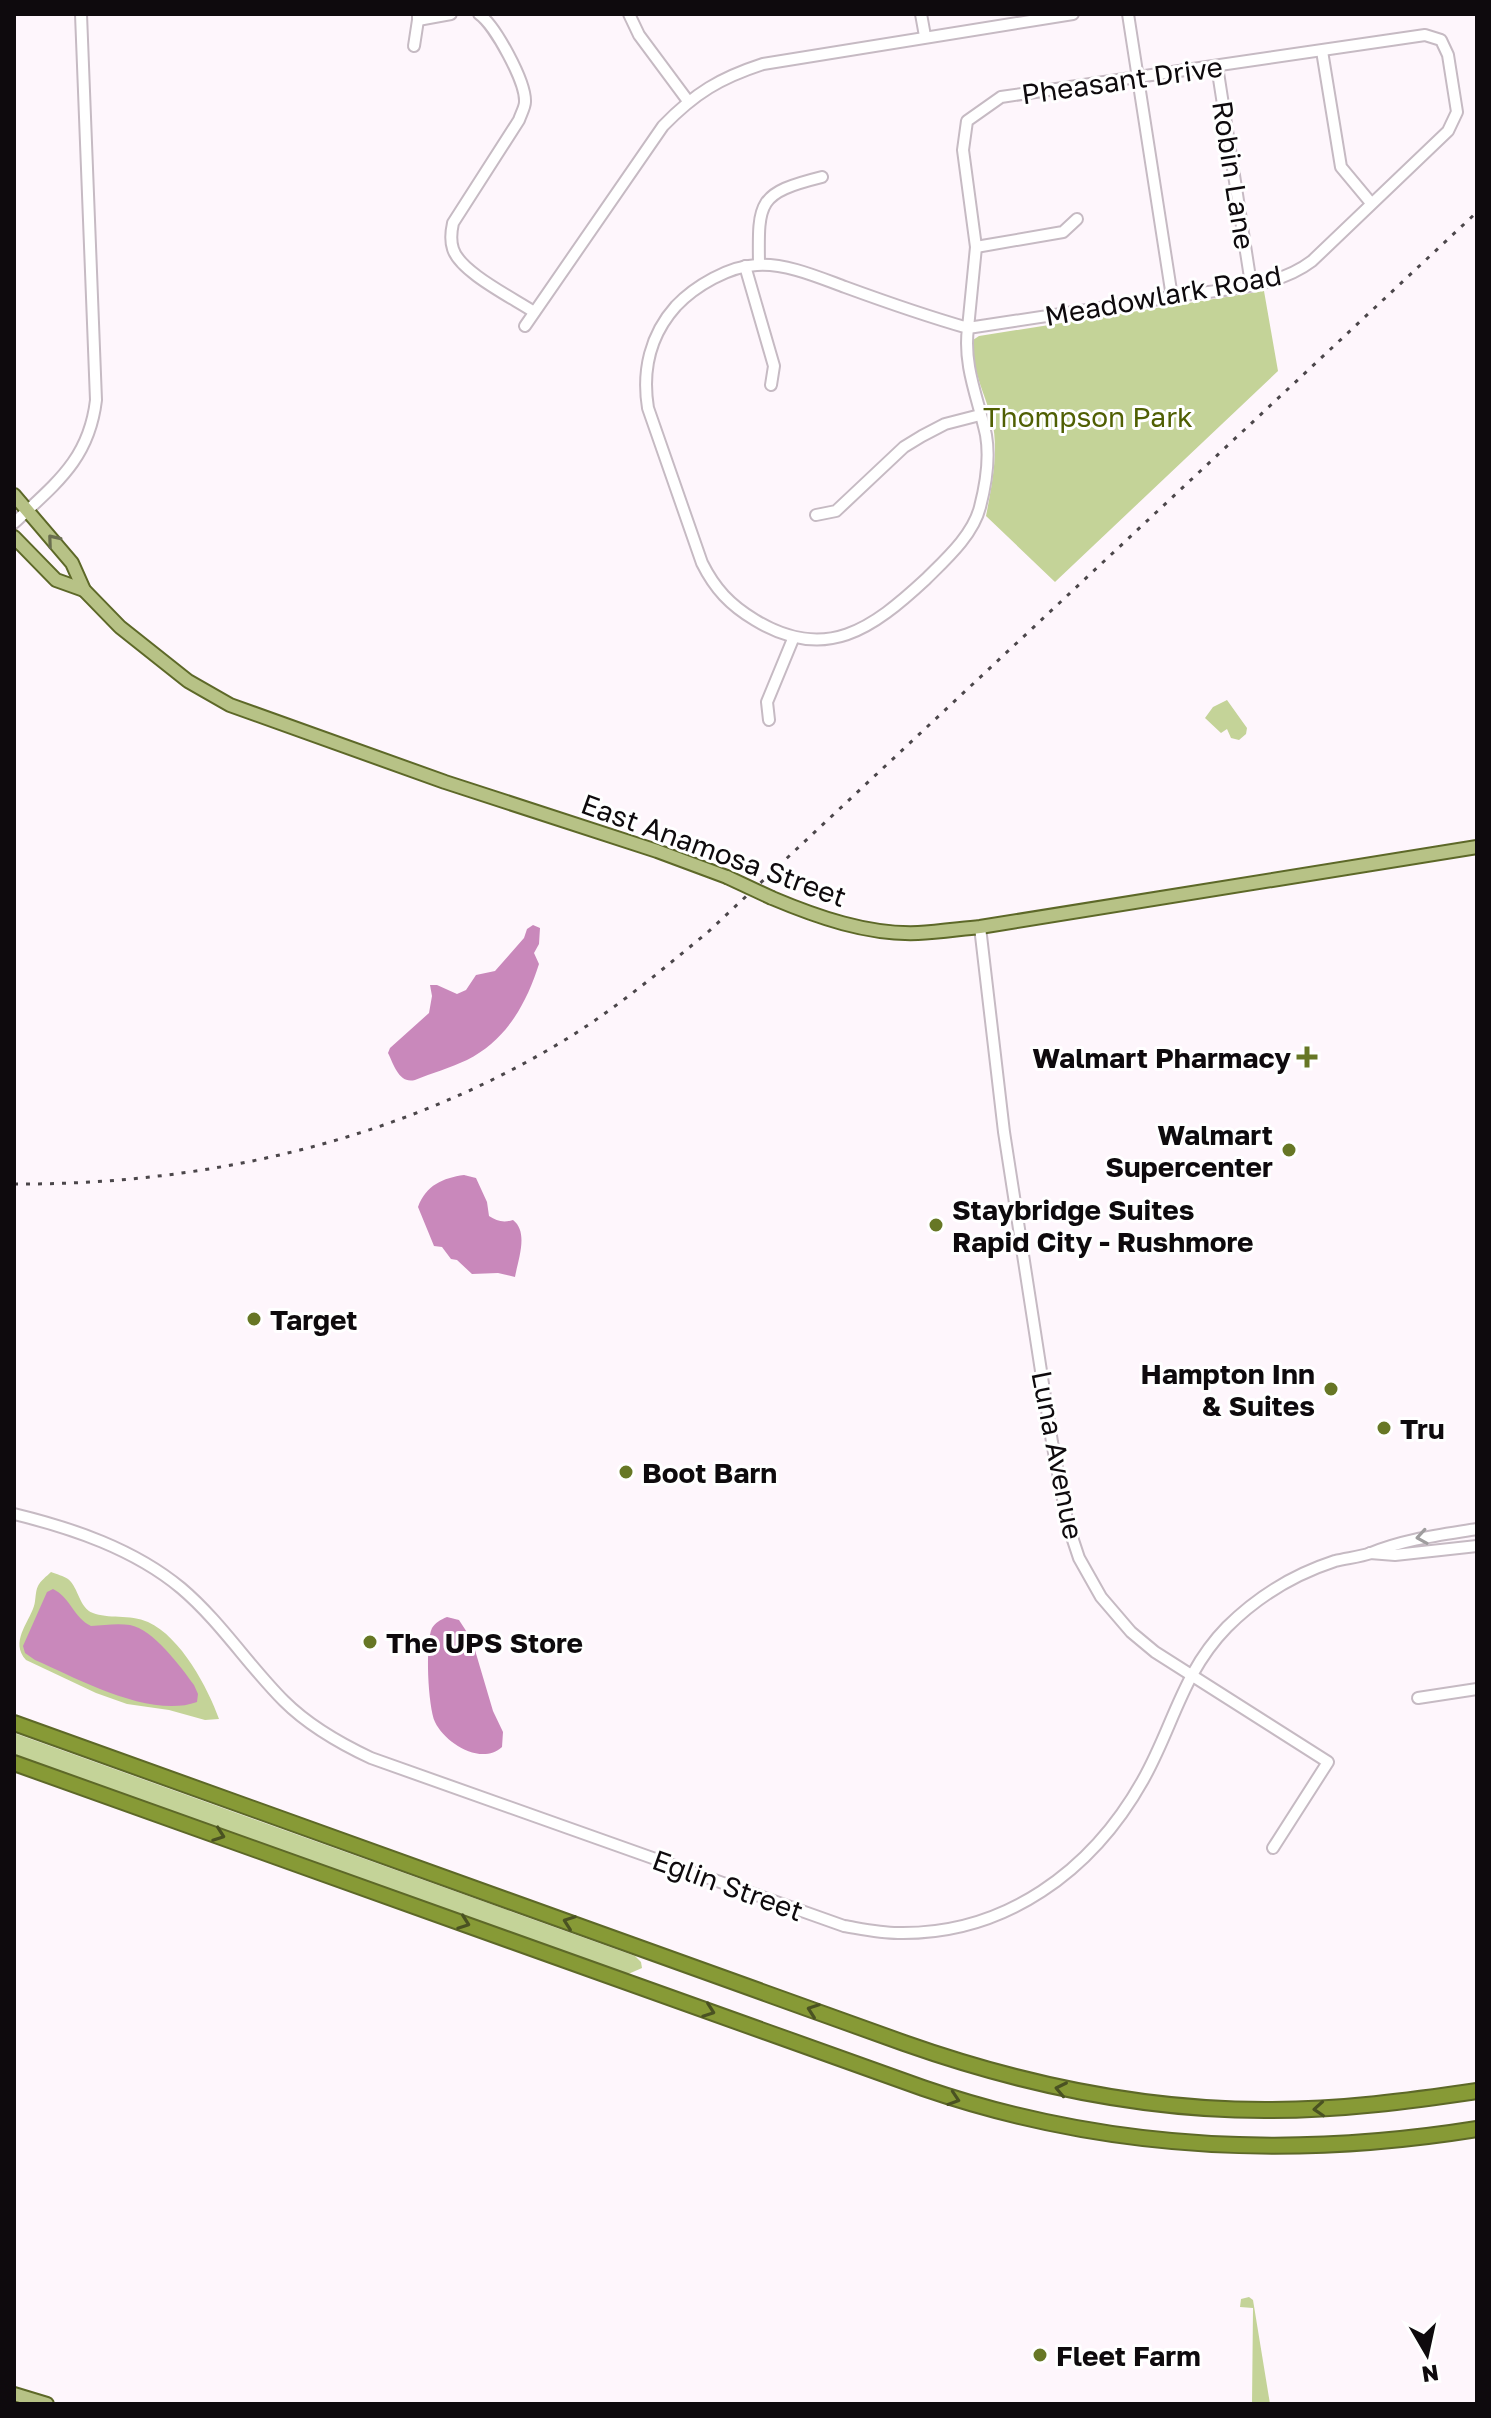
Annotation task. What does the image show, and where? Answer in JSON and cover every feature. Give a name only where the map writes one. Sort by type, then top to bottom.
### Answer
[{"type":"highway","points":[[14,1722],[904,2043],[1021,2080],[1106,2098],[1203,2108],[1295,2110],[1397,2102],[1477,2088]]},
{"type":"highway","points":[[14,1765],[923,2088],[1018,2118],[1134,2139],[1242,2146],[1357,2144],[1477,2130]]},
{"type":"main road","name":"East Anamosa Street","points":[[14,495],[72,563],[84,590],[120,627],[188,681],[230,705],[445,782],[657,851],[809,913],[857,926],[915,933],[980,927],[1477,847]]},
{"type":"main road","name":"East Anamosa Street","points":[[14,537],[56,580],[84,590]]},
{"type":"main road","points":[[14,2394],[47,2404]]},
{"type":"street","points":[[14,523],[61,480],[82,452],[94,420],[96,400],[81,14]]},
{"type":"street","points":[[414,46],[418,17],[451,14]]},
{"type":"street","points":[[479,14],[489,21],[502,40],[525,102],[519,120],[453,223],[453,251],[462,265],[534,312]]},
{"type":"street","points":[[629,14],[639,35],[688,101]]},
{"type":"street","points":[[921,14],[925,36]]},
{"type":"street","points":[[525,326],[663,126],[688,101],[709,86],[734,73],[763,64],[1073,14]]},
{"type":"street","points":[[1128,14],[1172,297]]},
{"type":"street","name":"Pheasant Drive","points":[[968,328],[976,247],[963,150],[967,121],[1001,97],[1425,35],[1441,40]]},
{"type":"street","name":"Meadowlark Road","points":[[968,328],[967,364],[986,436],[987,467],[979,512],[968,533],[941,565],[897,606],[872,624],[849,634],[824,639],[793,639],[770,629],[730,604],[712,582],[702,563],[648,408],[645,391],[650,350],[668,315],[682,300],[706,282],[745,266],[759,264],[800,271],[968,328],[1279,279],[1298,272],[1448,131],[1457,112],[1448,55],[1441,40]]},
{"type":"street","points":[[1322,51],[1341,167],[1371,203]]},
{"type":"street","name":"Robin Lane","points":[[1217,66],[1251,284]]},
{"type":"street","points":[[759,264],[759,218],[765,203],[776,192],[793,184],[822,177]]},
{"type":"street","points":[[976,247],[1063,232],[1077,219]]},
{"type":"street","points":[[745,266],[774,366],[771,385]]},
{"type":"street","points":[[816,515],[836,511],[904,447],[922,436],[945,424],[980,415]]},
{"type":"street","points":[[769,720],[767,702],[793,639]]},
{"type":"street","name":"Luna Avenue","points":[[980,927],[1004,1132],[1052,1442],[1073,1541],[1093,1584],[1120,1621],[1155,1652],[1328,1762],[1273,1848]]},
{"type":"street","name":"Eglin Street","points":[[14,1514],[117,1548],[177,1585],[209,1614],[285,1702],[314,1727],[356,1751],[844,1926],[916,1933],[979,1922],[1025,1904],[1086,1857],[1143,1780],[1191,1674],[1228,1626],[1268,1594],[1318,1568],[1380,1548],[1410,1539],[1477,1529]]},
{"type":"street","name":"Eglin Street","points":[[1370,1553],[1411,1554],[1477,1546]]},
{"type":"street","points":[[1418,1698],[1477,1689]]},
{"type":"green space","name":"Thompson Park","points":[[1264,291],[1278,371],[1055,582],[986,516],[995,444],[992,420],[976,371],[973,340],[979,336]]},
{"type":"green space","points":[[1227,700],[1247,728],[1246,734],[1239,740],[1231,738],[1227,729],[1221,733],[1205,718],[1213,707]]},
{"type":"green space","points":[[51,1572],[68,1579],[88,1610],[99,1615],[141,1620],[160,1629],[192,1664],[219,1719],[205,1720],[169,1710],[127,1704],[26,1660],[20,1640],[34,1606],[38,1586]]},
{"type":"green space","points":[[14,1733],[635,1956],[642,1968],[626,1975],[14,1755]]},
{"type":"green space","points":[[1249,2297],[1253,2300],[1270,2404],[1252,2404],[1253,2308],[1240,2307],[1241,2299]]},
{"type":"shaded area","points":[[533,925],[540,928],[539,944],[534,953],[539,964],[521,1007],[503,1032],[481,1052],[461,1063],[415,1080],[401,1076],[388,1053],[429,1013],[430,985],[457,994],[466,990],[476,975],[495,971]]},
{"type":"shaded area","points":[[464,1175],[476,1178],[487,1202],[489,1216],[500,1221],[513,1220],[518,1225],[521,1247],[515,1277],[498,1273],[472,1274],[457,1260],[451,1259],[442,1247],[434,1246],[418,1207],[421,1199],[436,1184]]},
{"type":"shaded area","points":[[53,1589],[91,1626],[130,1625],[148,1634],[166,1650],[194,1685],[197,1702],[179,1706],[137,1701],[93,1686],[25,1653],[23,1646],[47,1592]]},
{"type":"shaded area","points":[[447,1617],[459,1620],[472,1640],[493,1711],[503,1732],[502,1747],[494,1752],[484,1754],[464,1750],[447,1737],[435,1722],[429,1690],[430,1636],[438,1621]]},
{"type":"railway","points":[[14,1184],[159,1176],[302,1150],[439,1104],[504,1074],[587,1026],[708,932],[1477,212]]},
{"type":"place","name":"Walmart Pharmacy","points":[[1307,1057]]},
{"type":"place","name":"Walmart Supercenter","points":[[1289,1150]]},
{"type":"place","name":"Staybridge Suites Rapid City - Rushmore","points":[[936,1225]]},
{"type":"place","name":"Target","points":[[254,1319]]},
{"type":"place","name":"Hampton Inn & Suites","points":[[1331,1389]]},
{"type":"place","name":"Tru","points":[[1384,1428]]},
{"type":"place","name":"Boot Barn","points":[[626,1472]]},
{"type":"place","name":"The UPS Store","points":[[370,1642]]},
{"type":"place","name":"Fleet Farm","points":[[1040,2355]]}]
